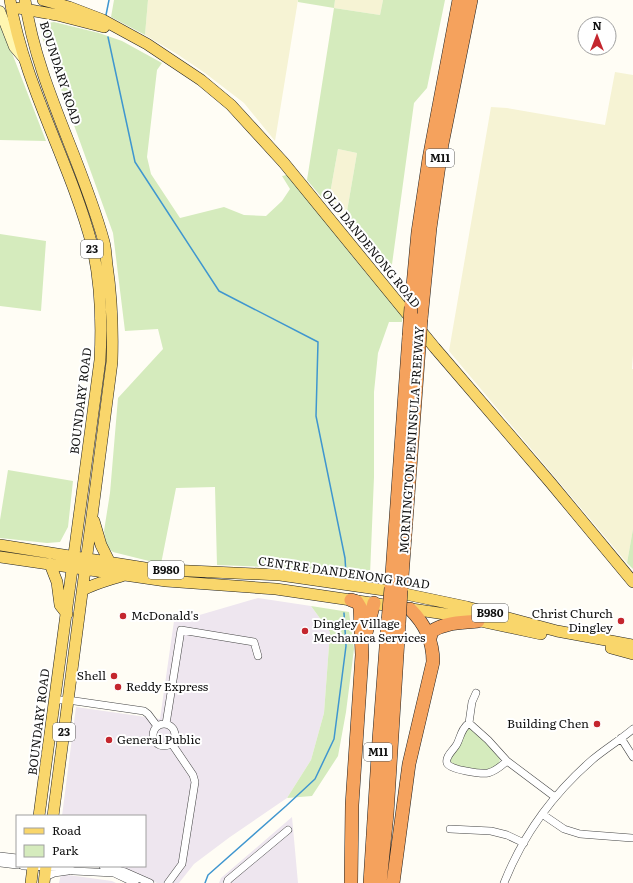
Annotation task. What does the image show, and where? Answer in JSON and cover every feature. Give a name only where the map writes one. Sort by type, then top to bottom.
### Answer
[{"type":"highway","name":"MORNINGTON PENINSULA FREEWAY","points":[[380,883],[387,814],[394,590],[411,306],[418,232],[429,159],[459,0]]},
{"type":"highway","name":"MORNINGTON PENINSULA FREEWAY","points":[[394,590],[430,228],[442,144],[470,0]]},
{"type":"highway","points":[[351,600],[357,602],[360,607],[362,655],[352,805],[351,883]]},
{"type":"highway","points":[[362,655],[374,603]]},
{"type":"highway","points":[[393,883],[409,764],[433,662],[430,638],[419,618],[410,609]]},
{"type":"highway","points":[[430,638],[432,632],[444,626],[478,621]]},
{"type":"highway","name":"MORNINGTON PENINSULA FREEWAY","points":[[370,883],[394,622]]},
{"type":"main road","name":"OLD DANDENONG ROAD","points":[[43,0],[88,14],[128,34],[163,54],[201,80],[231,105],[258,133],[435,348],[550,482],[633,582]]},
{"type":"main road","name":"OLD DANDENONG ROAD","points":[[0,5],[11,3],[25,4],[57,15],[128,34]]},
{"type":"main road","name":"BOUNDARY ROAD","points":[[11,3],[25,60],[78,201],[92,246],[99,285],[102,326],[100,360],[39,815]]},
{"type":"main road","name":"BOUNDARY ROAD","points":[[25,4],[31,31],[45,77],[89,195],[102,236],[112,293],[112,362],[53,815]]},
{"type":"main road","points":[[0,11],[14,47],[25,60]]},
{"type":"main road","points":[[31,31],[36,24],[42,20],[49,16],[57,15]]},
{"type":"main road","points":[[92,517],[96,525],[100,545],[108,566]]},
{"type":"main road","name":"CENTRE DANDENONG ROAD","points":[[0,545],[86,564],[168,570],[280,575],[394,590],[456,604],[557,631],[633,645]]},
{"type":"main road","name":"CENTRE DANDENONG ROAD","points":[[0,557],[50,564],[73,562]]},
{"type":"main road","points":[[50,564],[57,582],[60,605],[67,614]]},
{"type":"main road","name":"CENTRE DANDENONG ROAD","points":[[108,566],[125,575],[184,583],[276,589],[452,615],[519,630],[589,643],[633,654]]},
{"type":"main road","points":[[83,590],[95,584],[125,575]]},
{"type":"main road","points":[[374,603],[379,597],[394,590],[410,609]]},
{"type":"main road","points":[[55,697],[64,690],[71,679]]},
{"type":"main road","points":[[30,867],[31,883]]},
{"type":"street","points":[[166,724],[181,630],[254,642],[258,656]]},
{"type":"street","points":[[476,692],[472,702],[469,723],[462,729],[458,742],[448,756],[448,765],[457,769],[482,774],[494,771],[507,761]]},
{"type":"street","points":[[55,697],[144,711],[157,726]]},
{"type":"street","points":[[469,723],[488,740],[507,761],[555,797]]},
{"type":"street","points":[[166,724],[173,728],[175,731],[175,739],[172,744],[165,747],[160,746],[154,741],[153,733],[157,726],[166,724]]},
{"type":"street","points":[[504,883],[524,843],[542,814],[555,797],[588,764],[633,728]]},
{"type":"street","points":[[621,738],[633,757]]},
{"type":"street","points":[[168,883],[182,864],[195,782],[193,775],[172,744]]},
{"type":"street","points":[[542,814],[564,829],[580,834],[632,838]]},
{"type":"street","points":[[450,829],[491,831],[507,835],[524,843]]},
{"type":"street","points":[[227,883],[228,880],[288,830]]},
{"type":"street","points":[[3,856],[16,852]]},
{"type":"street","points":[[3,856],[16,858]]},
{"type":"street","points":[[0,863],[16,865]]},
{"type":"street","points":[[32,867],[45,876]]},
{"type":"street","points":[[45,876],[57,867],[74,871]]},
{"type":"street","points":[[107,867],[125,872],[150,883]]},
{"type":"street","points":[[45,876],[54,873],[74,871],[114,873],[135,883]]},
{"type":"shaded area","points":[[148,0],[298,0],[275,141],[244,103],[205,73],[145,35]]},
{"type":"shaded area","points":[[335,0],[383,0],[380,15],[334,8]]},
{"type":"shaded area","points":[[615,72],[633,75],[633,529],[627,563],[449,351],[491,107],[507,108],[605,125]]},
{"type":"shaded area","points":[[338,149],[357,153],[345,223],[328,205]]},
{"type":"shaded area","points":[[258,598],[311,606],[330,632],[324,713],[311,760],[287,798],[194,864],[179,883],[157,883],[120,867],[146,867],[146,815],[62,815],[76,707],[160,719],[174,621],[179,621]]},
{"type":"shaded area","points":[[292,817],[298,883],[219,883],[221,878]]},
{"type":"shaded area","points":[[61,874],[112,881],[116,883],[59,883]]},
{"type":"green space","points":[[114,0],[148,0],[145,35],[111,17]]},
{"type":"green space","points":[[298,0],[335,0],[334,8],[298,2]]},
{"type":"green space","points":[[383,0],[445,0],[427,88],[414,103],[390,279],[345,223],[357,153],[338,149],[328,205],[307,180],[334,8],[380,15]]},
{"type":"green space","points":[[0,22],[46,141],[0,140]]},
{"type":"green space","points":[[54,22],[99,33],[122,41],[162,63],[157,70],[147,157],[151,174],[180,218],[224,207],[244,215],[266,216],[282,201],[290,189],[282,176],[287,175],[371,279],[403,313],[402,322],[389,322],[378,353],[374,392],[374,477],[370,575],[339,570],[217,565],[215,487],[176,488],[161,564],[113,552],[107,547],[104,531],[110,493],[118,398],[163,349],[158,329],[125,331],[113,233],[41,34],[42,27],[48,23]]},
{"type":"green space","points":[[0,234],[46,241],[41,311],[0,306]]},
{"type":"green space","points":[[8,470],[73,481],[68,527],[60,542],[47,543],[0,538],[0,520]]},
{"type":"green space","points":[[633,529],[633,569],[627,563]]},
{"type":"green space","points":[[311,606],[349,612],[354,649],[346,712],[338,756],[312,796],[287,798],[311,760],[324,713],[330,632]]},
{"type":"green space","points":[[468,728],[473,729],[500,758],[499,766],[482,772],[450,764],[451,756]]},
{"type":"waterway","points":[[106,15],[109,0]]},
{"type":"waterway","points":[[108,37],[135,162],[219,291],[318,342],[316,416],[345,558],[346,574]]},
{"type":"waterway","points":[[205,883],[208,875],[315,779],[334,739],[346,646],[344,613]]},
{"type":"place","name":"McDonald's","points":[[123,616]]},
{"type":"place","name":"Christ Church Dingley","points":[[621,621]]},
{"type":"place","name":"Dingley Village Mechanica Services","points":[[305,631]]},
{"type":"place","name":"Shell","points":[[114,676]]},
{"type":"place","name":"Reddy Express","points":[[118,687]]},
{"type":"place","name":"Building Chen","points":[[597,724]]},
{"type":"place","name":"General Public","points":[[109,740]]}]
